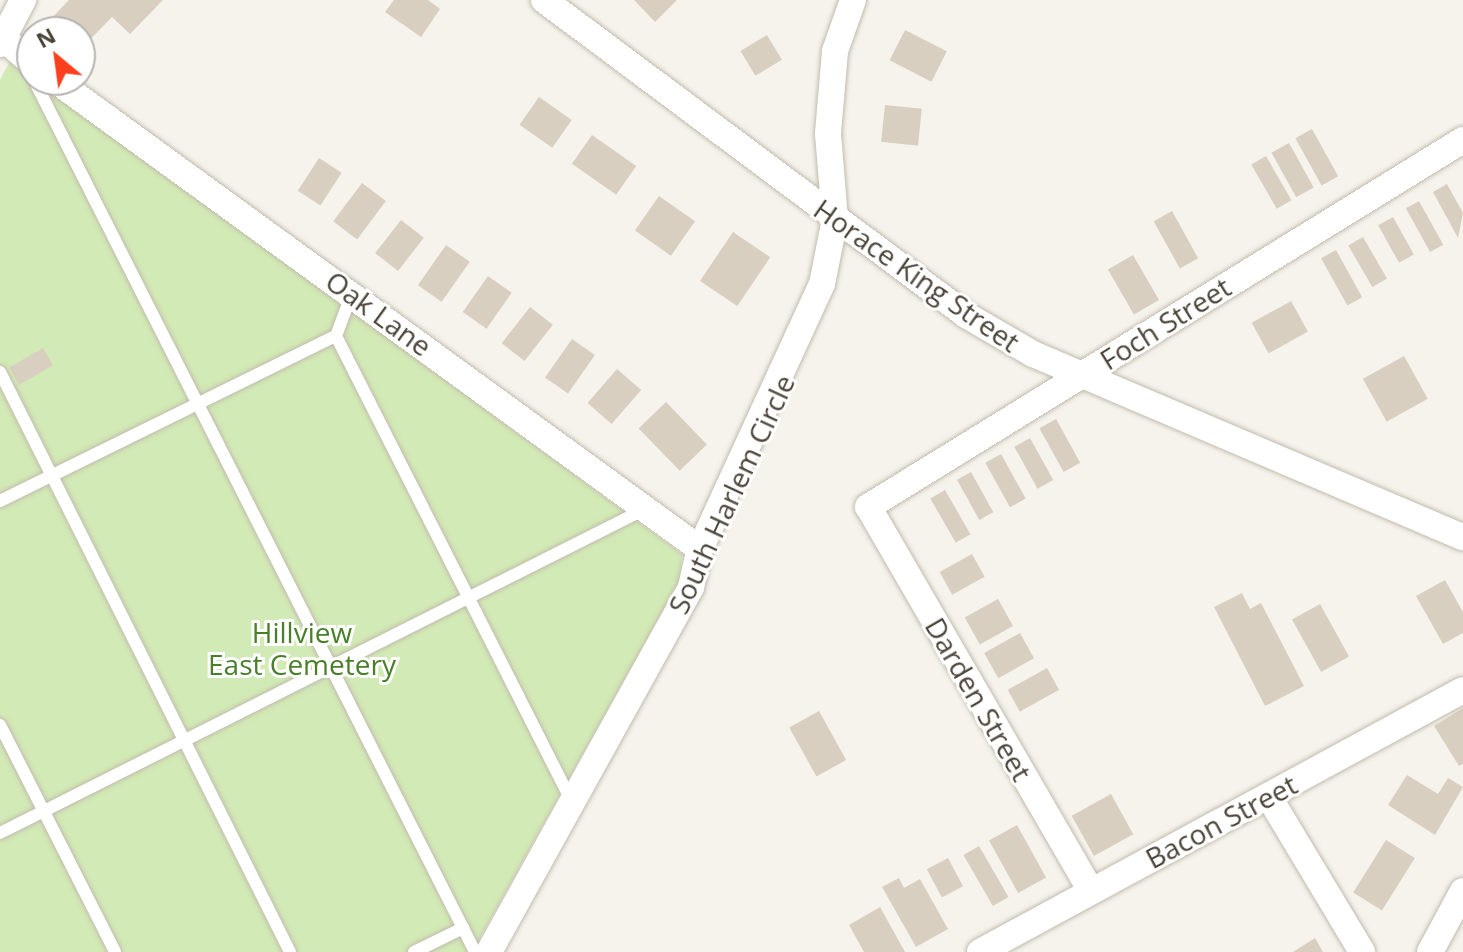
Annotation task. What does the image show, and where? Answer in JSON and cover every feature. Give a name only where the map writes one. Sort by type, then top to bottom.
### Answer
[{"type":"street","name":"Horace King Street","points":[[544,0],[966,315],[1076,377],[1463,537]]},
{"type":"street","name":"South Harlem Circle","points":[[489,952],[574,805],[691,587],[700,549],[789,368],[822,284],[835,219],[828,133],[835,51],[853,0]]},
{"type":"street","name":"Oak Lane","points":[[77,96],[700,549]]},
{"type":"street","name":"Foch Street","points":[[868,507],[1463,140]]},
{"type":"street","name":"Darden Street","points":[[868,507],[1091,891]]},
{"type":"street","name":"Bacon Street","points":[[980,952],[1463,690]]},
{"type":"street","points":[[1269,797],[1362,952]]},
{"type":"street","points":[[1430,952],[1462,899]]},
{"type":"lane","points":[[40,96],[475,952]]},
{"type":"lane","points":[[0,501],[200,406],[336,336],[352,293]]},
{"type":"lane","points":[[336,336],[574,805]]},
{"type":"lane","points":[[0,372],[290,952]]},
{"type":"lane","points":[[0,833],[185,737],[469,599],[645,509]]},
{"type":"lane","points":[[0,725],[115,952]]},
{"type":"lane","points":[[414,952],[463,928]]},
{"type":"green space","name":"Hillview East Cemetery","points":[[10,61],[16,65],[16,96],[58,96],[682,554],[680,580],[472,952],[0,952],[0,80]]},
{"type":"building","points":[[69,0],[163,0],[130,34],[112,17],[96,34],[96,16],[54,16]]},
{"type":"building","points":[[394,0],[428,0],[440,9],[421,37],[385,12]]},
{"type":"building","points":[[634,0],[677,0],[655,22]]},
{"type":"building","points":[[905,30],[947,51],[931,82],[890,60]]},
{"type":"building","points":[[767,35],[782,60],[755,76],[740,51]]},
{"type":"building","points":[[539,97],[572,120],[552,148],[519,125]]},
{"type":"building","points":[[885,105],[922,109],[918,146],[881,142]]},
{"type":"building","points":[[1312,129],[1338,176],[1322,185],[1295,138]]},
{"type":"building","points":[[592,135],[636,166],[616,195],[572,164]]},
{"type":"building","points":[[1289,143],[1314,188],[1296,197],[1272,153]]},
{"type":"building","points":[[1266,156],[1292,200],[1277,209],[1251,164]]},
{"type":"building","points":[[319,158],[342,173],[320,205],[298,191]]},
{"type":"building","points":[[362,183],[386,201],[357,239],[333,221]]},
{"type":"building","points":[[1447,184],[1463,213],[1458,238],[1433,192]]},
{"type":"building","points":[[659,196],[695,221],[671,256],[635,230]]},
{"type":"building","points":[[1419,201],[1443,245],[1430,252],[1406,208]]},
{"type":"building","points":[[1172,211],[1198,258],[1180,268],[1154,221]]},
{"type":"building","points":[[1393,217],[1414,255],[1399,263],[1378,225]]},
{"type":"building","points":[[401,220],[424,238],[398,271],[375,253]]},
{"type":"building","points":[[733,232],[770,257],[737,306],[700,281]]},
{"type":"building","points":[[1363,237],[1387,279],[1372,287],[1348,246]]},
{"type":"building","points":[[446,245],[470,262],[442,302],[418,285]]},
{"type":"building","points":[[1336,250],[1362,297],[1347,305],[1321,258]]},
{"type":"building","points":[[1133,255],[1159,300],[1134,315],[1108,270]]},
{"type":"building","points":[[488,276],[512,293],[487,329],[463,312]]},
{"type":"building","points":[[1291,301],[1308,332],[1269,353],[1252,323]]},
{"type":"building","points":[[530,307],[553,325],[525,361],[502,343]]},
{"type":"building","points":[[572,339],[595,355],[568,394],[545,378]]},
{"type":"building","points":[[43,348],[53,365],[19,385],[9,368]]},
{"type":"building","points":[[1404,356],[1428,399],[1387,422],[1363,379]]},
{"type":"building","points":[[617,369],[641,390],[612,424],[587,403]]},
{"type":"building","points":[[666,402],[707,444],[680,471],[639,428]]},
{"type":"building","points":[[1056,419],[1080,463],[1064,472],[1039,428]]},
{"type":"building","points":[[1030,438],[1053,480],[1038,489],[1014,447]]},
{"type":"building","points":[[1001,454],[1026,499],[1010,507],[985,463]]},
{"type":"building","points":[[971,472],[993,512],[979,520],[957,480]]},
{"type":"building","points":[[945,490],[970,534],[956,543],[930,498]]},
{"type":"building","points":[[972,554],[985,577],[952,595],[940,572]]},
{"type":"building","points":[[1445,580],[1463,612],[1463,633],[1443,644],[1416,596]]},
{"type":"building","points":[[1242,593],[1250,609],[1261,603],[1304,686],[1265,706],[1214,607]]},
{"type":"building","points":[[998,599],[1013,626],[980,645],[965,617]]},
{"type":"building","points":[[1320,604],[1349,656],[1321,672],[1292,620]]},
{"type":"building","points":[[1020,633],[1034,658],[998,678],[984,653]]},
{"type":"building","points":[[1047,668],[1059,690],[1020,712],[1008,690]]},
{"type":"building","points":[[1463,708],[1463,764],[1459,766],[1434,726]]},
{"type":"building","points":[[819,711],[846,760],[816,776],[789,727]]},
{"type":"building","points":[[1407,775],[1438,794],[1448,778],[1463,787],[1435,835],[1388,805]]},
{"type":"building","points":[[1111,794],[1133,834],[1094,856],[1072,816]]},
{"type":"building","points":[[1017,825],[1046,877],[1018,893],[989,841]]},
{"type":"building","points":[[1386,840],[1415,858],[1382,911],[1353,893]]},
{"type":"building","points":[[979,846],[1008,897],[993,906],[963,855]]},
{"type":"building","points":[[948,858],[963,886],[942,898],[927,869]]},
{"type":"building","points":[[899,878],[904,888],[920,879],[948,929],[916,947],[882,887]]},
{"type":"building","points":[[880,907],[905,952],[864,952],[849,925]]},
{"type":"building","points":[[1315,938],[1323,952],[1293,952]]}]
